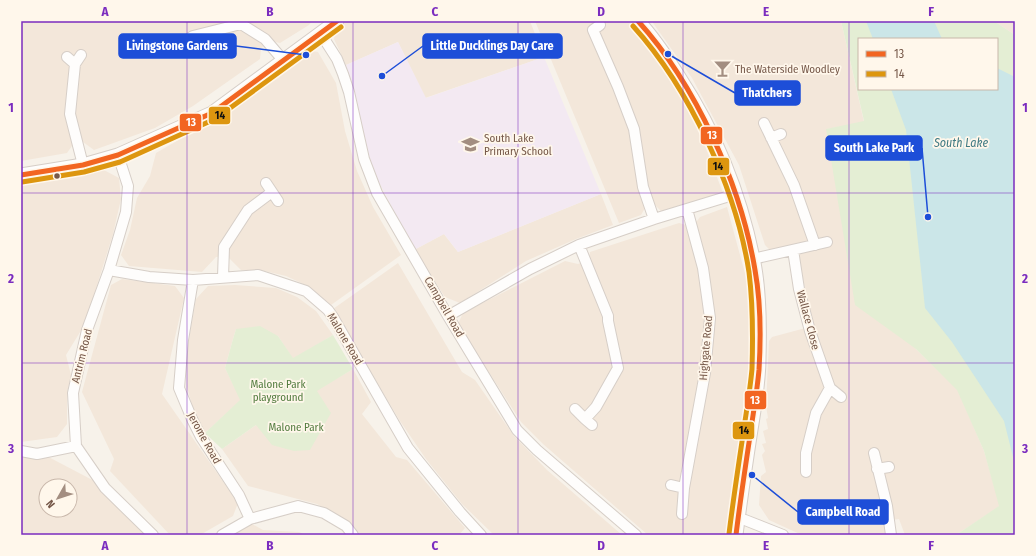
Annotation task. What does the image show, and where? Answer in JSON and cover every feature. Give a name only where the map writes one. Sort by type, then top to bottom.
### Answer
[{"type":"street","points":[[21,175],[83,165],[118,155],[212,112],[337,21]]},
{"type":"street","points":[[638,21],[659,47],[700,110],[715,141],[736,194],[753,259],[758,295],[759,359],[756,399],[736,535]]},
{"type":"street","points":[[182,47],[193,36],[241,24],[265,39],[283,60]]},
{"type":"street","points":[[600,25],[593,30],[634,129],[643,188],[654,219]]},
{"type":"street","name":"Campbell Road","points":[[321,34],[337,59],[349,92],[364,159],[377,193],[448,316],[517,430],[537,450],[636,535]]},
{"type":"street","points":[[81,55],[71,60],[70,114],[83,165]]},
{"type":"street","points":[[764,123],[794,185],[815,245]]},
{"type":"street","points":[[771,138],[781,134]]},
{"type":"street","name":"Antrim Road","points":[[76,446],[73,393],[87,330],[109,270],[126,212],[128,186],[118,155]]},
{"type":"street","points":[[223,277],[224,247],[248,210],[269,188],[278,201]]},
{"type":"street","points":[[448,316],[530,269],[579,245],[654,219],[736,194]]},
{"type":"street","name":"Highgate Road","points":[[682,514],[684,488],[705,373],[710,318],[703,268],[686,209]]},
{"type":"street","points":[[753,259],[827,242]]},
{"type":"street","points":[[575,410],[589,422],[618,368],[608,316],[579,245]]},
{"type":"street","name":"Wallace Close","points":[[792,250],[799,289],[810,331],[830,388]]},
{"type":"street","name":"Malone Road","points":[[109,270],[149,277],[193,280],[258,275],[306,291],[328,310],[408,448],[460,512],[481,535]]},
{"type":"street","name":"Jerome Road","points":[[193,280],[183,340],[179,388],[201,437],[239,495],[250,519]]},
{"type":"street","points":[[806,472],[806,453],[816,413],[830,388],[841,397]]},
{"type":"street","points":[[21,451],[37,454],[76,446],[106,488],[153,535]]},
{"type":"street","points":[[874,453],[887,506],[891,535]]},
{"type":"street","points":[[877,469],[889,467]]},
{"type":"street","points":[[671,485],[684,488]]},
{"type":"street","points":[[222,535],[250,519],[298,506],[324,513],[346,526],[353,535]]},
{"type":"street","points":[[738,519],[783,535]]},
{"type":"shaded area","points":[[21,21],[312,21],[309,25],[280,43],[270,41],[261,48],[260,59],[193,106],[155,128],[94,150],[83,142],[74,143],[67,153],[21,161]]},
{"type":"shaded area","points":[[348,21],[530,21],[544,57],[425,98],[398,42],[346,65],[334,39],[336,28]]},
{"type":"shaded area","points":[[535,21],[628,21],[646,39],[671,75],[691,109],[723,193],[661,211],[654,204],[645,208],[641,215],[619,223]]},
{"type":"shaded area","points":[[653,21],[841,21],[864,122],[827,129],[916,349],[958,390],[984,451],[1000,506],[956,535],[905,535],[899,519],[884,521],[885,535],[802,535],[769,520],[759,505],[761,476],[766,472],[762,455],[765,451],[762,444],[766,443],[763,431],[768,429],[766,406],[769,341],[772,337],[813,326],[796,245],[770,250],[765,245],[739,165],[692,78]]},
{"type":"shaded area","points":[[994,21],[1015,21],[1015,35]]},
{"type":"shaded area","name":"South Lake Primary School","points":[[398,42],[426,98],[544,57],[601,194],[458,252],[444,234],[414,250],[366,157],[358,131],[356,96],[346,65]]},
{"type":"shaded area","points":[[307,50],[318,52],[336,83],[345,131],[357,171],[373,207],[401,255],[331,305],[310,287],[286,276],[260,270],[241,270],[227,256],[216,257],[202,272],[129,266],[121,255],[130,230],[137,198],[150,176],[156,153],[215,119]]},
{"type":"shaded area","points":[[102,169],[119,178],[121,199],[113,234],[85,324],[66,355],[71,375],[67,393],[67,424],[57,437],[21,442],[21,182]]},
{"type":"shaded area","points":[[601,194],[613,225],[576,239],[526,261],[460,303],[445,297],[414,250],[444,234],[458,252]]},
{"type":"shaded area","points":[[727,207],[750,292],[750,382],[730,531],[729,535],[648,535],[543,444],[521,422],[458,324],[463,313],[565,261],[578,264],[589,259],[590,252],[679,223],[686,225],[697,221],[700,217]]},
{"type":"shaded area","points":[[398,263],[462,372],[475,380],[514,436],[547,470],[622,535],[494,535],[462,504],[426,459],[400,421],[333,309]]},
{"type":"shaded area","points":[[122,279],[175,286],[184,298],[162,394],[238,503],[233,516],[200,535],[170,535],[110,471],[114,459],[82,392],[111,285]]},
{"type":"shaded area","points":[[235,285],[276,288],[297,297],[316,311],[333,335],[293,359],[278,336],[236,329],[225,368],[241,400],[205,433],[195,416],[187,387],[188,345],[196,299],[208,286]]},
{"type":"shaded area","points":[[353,369],[371,402],[362,414],[396,457],[407,460],[465,528],[459,535],[361,535],[348,521],[317,504],[248,486],[222,449],[256,425]]},
{"type":"shaded area","points":[[39,452],[102,485],[148,535],[21,535],[21,453]]},
{"type":"shaded area","points":[[252,524],[263,530],[299,532],[306,535],[232,535]]},
{"type":"green space","points":[[841,21],[994,21],[1015,35],[1015,535],[956,535],[999,506],[984,451],[957,390],[916,349],[855,305],[826,129],[864,121]]},
{"type":"green space","name":"Malone Park","points":[[260,326],[278,336],[293,358],[333,335],[353,369],[317,391],[331,413],[310,450],[294,451],[272,445],[256,425],[222,449],[205,433],[240,400],[225,368],[236,329]]},
{"type":"water","points":[[866,21],[934,21],[942,38],[873,38]]},
{"type":"water","name":"South Lake","points":[[998,68],[1015,77],[1015,465],[1004,421],[952,342],[925,308],[906,130],[891,90],[998,90]]},
{"type":"transit line","name":"13","points":[[21,175],[83,165],[118,155],[212,113],[337,21]]},
{"type":"transit line","name":"13","points":[[638,21],[679,75],[697,105],[713,138],[739,204],[755,270],[760,320],[759,370],[736,535]]},
{"type":"transit line","name":"14","points":[[633,26],[654,51],[673,79],[708,142],[722,174],[743,240],[749,272],[751,296],[753,345],[752,369],[729,534]]},
{"type":"transit line","name":"14","points":[[22,182],[84,172],[120,162],[215,119],[341,27]]},
{"type":"place","name":"Thatchers","points":[[668,54]]},
{"type":"place","name":"Livingstone Gardens","points":[[306,55]]},
{"type":"place","name":"The Waterside Woodley","points":[[722,69]]},
{"type":"place","name":"Little Ducklings Day Care","points":[[382,76]]},
{"type":"place","name":"South Lake Primary School","points":[[471,144]]},
{"type":"place","name":"South Lake Park","points":[[928,217]]},
{"type":"place","name":"Campbell Road","points":[[752,475]]},
{"type":"park label","name":"Malone Park playground","points":[[278,390]]}]
